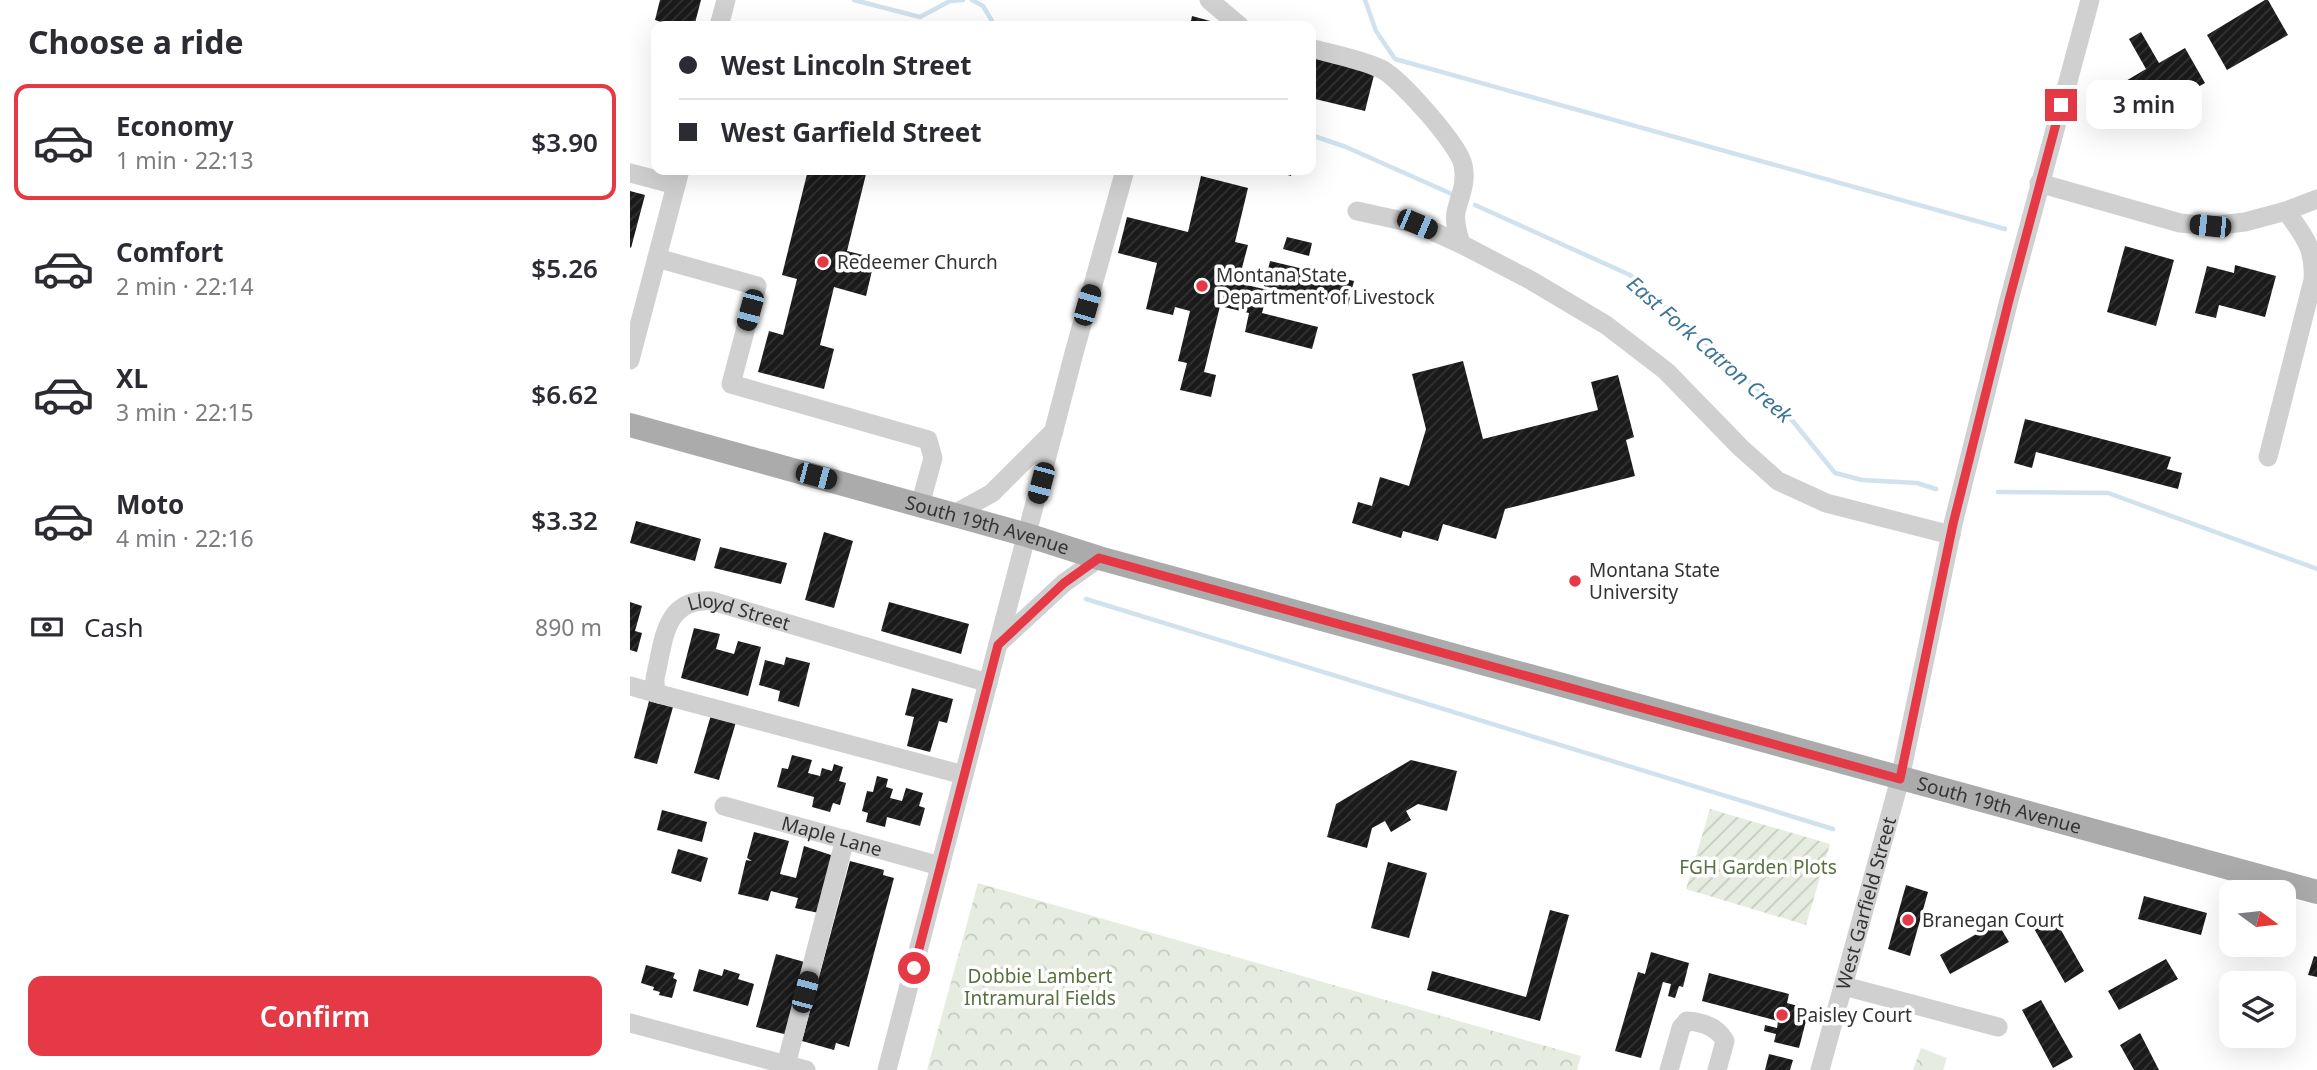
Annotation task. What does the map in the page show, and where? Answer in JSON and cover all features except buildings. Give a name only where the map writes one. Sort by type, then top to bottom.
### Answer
[{"type":"main road","name":"South 19th Avenue","points":[[630,425],[954,514],[1099,558],[2317,892]]},
{"type":"street","points":[[720,21],[726,0]]},
{"type":"street","points":[[1209,0],[1234,21]]},
{"type":"street","name":"West Garfield Street","points":[[1820,1070],[1900,779],[1951,535],[2039,183],[2090,0]]},
{"type":"street","points":[[1316,50],[1386,71],[1449,139],[1463,161],[1465,180],[1456,212],[1461,244]]},
{"type":"street","points":[[630,173],[651,175]]},
{"type":"street","points":[[630,359],[678,177],[654,175]]},
{"type":"street","points":[[887,1070],[1074,352],[1124,175]]},
{"type":"street","points":[[2039,183],[2190,224],[2210,226],[2245,222],[2317,199]]},
{"type":"street","points":[[1357,211],[1417,224],[1461,244],[1572,304],[1637,347],[1667,371],[1741,448],[1778,481],[1826,503],[1951,535]]},
{"type":"street","points":[[2267,457],[2313,281],[2314,267],[2308,241],[2286,211]]},
{"type":"street","points":[[1417,224],[1441,223],[1456,212]]},
{"type":"street","points":[[657,258],[757,286],[731,384],[928,440],[933,458],[919,505]]},
{"type":"street","points":[[954,514],[992,493],[1055,430]]},
{"type":"street","points":[[998,645],[1064,583],[1099,558]]},
{"type":"street","name":"Lloyd Street","points":[[659,694],[654,687],[668,624],[674,614],[686,604],[698,600],[712,601],[988,683]]},
{"type":"street","points":[[630,686],[964,775]]},
{"type":"street","name":"Maple Lane","points":[[724,806],[940,866]]},
{"type":"street","points":[[786,1065],[845,839]]},
{"type":"street","points":[[1844,986],[1998,1027]]},
{"type":"street","points":[[1669,1070],[1681,1028],[1687,1021],[1699,1022],[1721,1032],[1725,1041],[1717,1070]]},
{"type":"street","points":[[630,1023],[806,1070]]},
{"type":"green space","name":"FGH Garden Plots","points":[[1710,809],[1830,844],[1806,925],[1686,889]]},
{"type":"green space","name":"Dobbie Lambert Intramural Fields","points":[[978,883],[1581,1056],[1577,1070],[927,1070]]},
{"type":"green space","points":[[1921,1048],[1947,1058],[1943,1070],[1913,1070]]},
{"type":"waterway","name":"East Fork Catron Creek","points":[[854,0],[920,17],[950,1],[963,0]]},
{"type":"waterway","name":"East Fork Catron Creek","points":[[972,0],[983,6],[992,21]]},
{"type":"waterway","points":[[1365,0],[1376,31],[1395,59],[2005,229]]},
{"type":"waterway","name":"East Fork Catron Creek","points":[[1316,137],[1346,147],[1454,195]]},
{"type":"waterway","name":"East Fork Catron Creek","points":[[1475,205],[1630,275],[1791,419],[1835,473],[1862,480],[1917,483],[1936,489]]},
{"type":"waterway","name":"East Fork Catron Creek","points":[[1998,492],[2108,493],[2317,569]]},
{"type":"waterway","points":[[1086,599],[1833,829]]},
{"type":"place","name":"Redeemer Church","points":[[823,262]]},
{"type":"place","name":"Montana State Department of Livestock","points":[[1202,286]]},
{"type":"place","name":"Montana State University","points":[[1575,581]]},
{"type":"place","name":"Branegan Court","points":[[1908,920]]},
{"type":"place","name":"Paisley Court","points":[[1782,1015]]},
{"type":"route","points":[[914,968],[998,645],[1064,583],[1099,558],[1900,779],[1953,524],[2061,105]]}]
